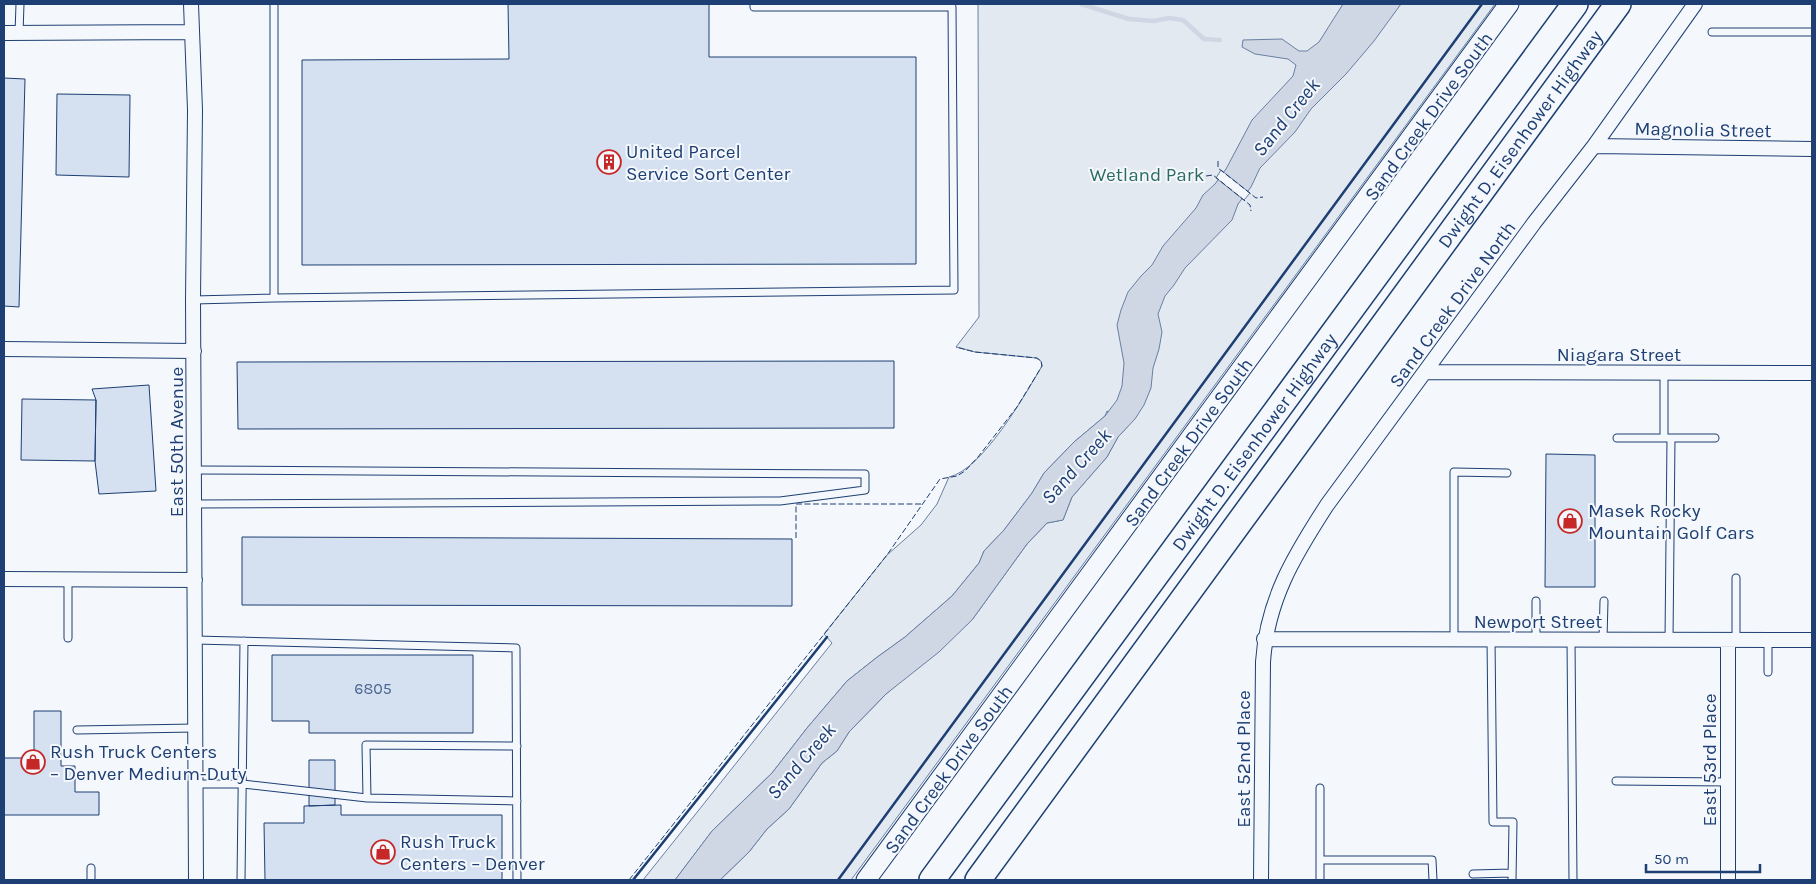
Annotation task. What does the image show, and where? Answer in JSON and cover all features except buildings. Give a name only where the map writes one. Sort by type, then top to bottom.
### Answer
[{"type":"highway","name":"Dwight D. Eisenhower Highway","points":[[932,880],[1575,4]]},
{"type":"highway","name":"Dwight D. Eisenhower Highway","points":[[978,880],[1618,4]]},
{"type":"main road","name":"Sand Creek Drive South","points":[[866,880],[1509,4]]},
{"type":"street","name":"East 50th Avenue","points":[[192,4],[195,110],[193,300],[196,880]]},
{"type":"street","name":"Sand Creek Drive North","points":[[1264,639],[1276,597],[1298,551],[1327,505],[1534,223],[1594,146],[1694,4]]},
{"type":"street","points":[[4,33],[192,32]]},
{"type":"street","name":"Magnolia Street","points":[[1594,146],[1812,149]]},
{"type":"street","points":[[4,349],[194,351]]},
{"type":"street","name":"Niagara Street","points":[[1426,372],[1812,373]]},
{"type":"street","points":[[4,579],[195,580]]},
{"type":"street","name":"Newport Street","points":[[1264,639],[1812,640]]},
{"type":"street","name":"East 52nd Place","points":[[1261,880],[1262,662],[1264,639]]},
{"type":"street","name":"East 53rd Place","points":[[1728,880],[1728,782],[1732,640]]},
{"type":"lane","points":[[19,33],[20,4]]},
{"type":"lane","points":[[274,4],[274,298]]},
{"type":"lane","points":[[193,300],[954,290],[952,7],[813,5],[754,7],[754,4]]},
{"type":"lane","points":[[1712,32],[1812,32]]},
{"type":"lane","points":[[1664,373],[1668,438],[1669,640]]},
{"type":"lane","points":[[1617,438],[1715,438]]},
{"type":"lane","points":[[195,470],[865,474],[865,490],[780,501],[195,504]]},
{"type":"lane","points":[[1454,639],[1454,472],[1507,473]]},
{"type":"lane","points":[[1732,640],[1736,578]]},
{"type":"lane","points":[[68,580],[68,638]]},
{"type":"lane","points":[[1536,601],[1536,639]]},
{"type":"lane","points":[[1603,639],[1604,601]]},
{"type":"lane","points":[[1473,874],[1512,877],[1512,822],[1493,822],[1491,639]]},
{"type":"lane","points":[[1571,639],[1574,880]]},
{"type":"lane","points":[[195,640],[516,648],[517,880]]},
{"type":"lane","points":[[1768,640],[1768,672]]},
{"type":"lane","points":[[241,880],[244,641]]},
{"type":"lane","points":[[77,730],[196,728]]},
{"type":"lane","points":[[367,798],[366,745],[517,746]]},
{"type":"lane","points":[[1616,781],[1728,782]]},
{"type":"lane","points":[[196,784],[243,784],[367,798],[517,801]]},
{"type":"lane","points":[[1320,788],[1320,880]]},
{"type":"lane","points":[[1320,860],[1432,860],[1433,880]]},
{"type":"lane","points":[[91,868],[91,880]]},
{"type":"green space","name":"Wetland Park","points":[[978,4],[1495,4],[851,880],[720,880],[749,852],[767,829],[789,809],[822,763],[837,751],[849,732],[886,694],[972,620],[1027,544],[1047,523],[1063,520],[1072,497],[1107,457],[1118,437],[1128,426],[1107,411],[1105,416],[1074,442],[1044,473],[1032,493],[1004,530],[984,551],[979,563],[952,596],[905,637],[847,681],[772,773],[712,831],[675,880],[643,880],[832,643],[824,634],[887,555],[921,525],[937,504],[949,477],[962,471],[975,461],[1002,430],[1042,366],[1041,361],[1036,358],[975,352],[956,347],[979,317]]},
{"type":"water","name":"Sand Creek","points":[[1343,4],[1401,4],[1374,41],[1346,74],[1311,109],[1295,132],[1260,168],[1251,187],[1238,204],[1232,220],[1185,268],[1165,296],[1158,314],[1162,332],[1159,349],[1153,368],[1151,388],[1144,405],[1135,419],[1118,437],[1107,457],[1072,497],[1063,520],[1047,523],[1027,544],[972,620],[939,652],[886,694],[849,732],[837,751],[822,763],[789,809],[767,829],[749,852],[720,880],[675,880],[712,831],[772,773],[847,681],[905,637],[952,596],[979,563],[984,551],[1004,530],[1032,493],[1044,473],[1074,442],[1105,416],[1117,400],[1122,386],[1124,363],[1117,325],[1128,292],[1152,265],[1163,246],[1226,169],[1252,120],[1293,76],[1296,65],[1288,59],[1255,54],[1242,47],[1243,40],[1282,39],[1299,51],[1307,51],[1319,42]]},
{"type":"pier","points":[[1221,170],[1250,193],[1244,200],[1216,178]]},
{"type":"waterway","points":[[1081,4],[1129,19],[1154,21],[1169,18],[1183,20],[1204,39],[1220,40]]},
{"type":"fence","points":[[1218,161],[1218,168],[1256,198],[1263,197]]},
{"type":"fence","points":[[1206,176],[1213,175],[1250,205],[1251,211]]},
{"type":"fence","points":[[629,880],[887,555],[940,479],[957,476],[965,471],[978,457],[1017,407],[1042,366],[1041,361],[1037,358],[975,352],[956,347]]},
{"type":"fence","points":[[796,538],[796,504],[923,504]]},
{"type":"wall","points":[[838,880],[1482,4]]},
{"type":"wall","points":[[633,880],[827,637]]},
{"type":"place","name":"United Parcel Service Sort Center","points":[[609,162]]},
{"type":"place","name":"Masek Rocky Mountain Golf Cars","points":[[1570,521]]},
{"type":"place","name":"Rush Truck Centers – Denver Medium-Duty","points":[[33,762]]},
{"type":"place","name":"Rush Truck Centers – Denver","points":[[383,852]]}]
